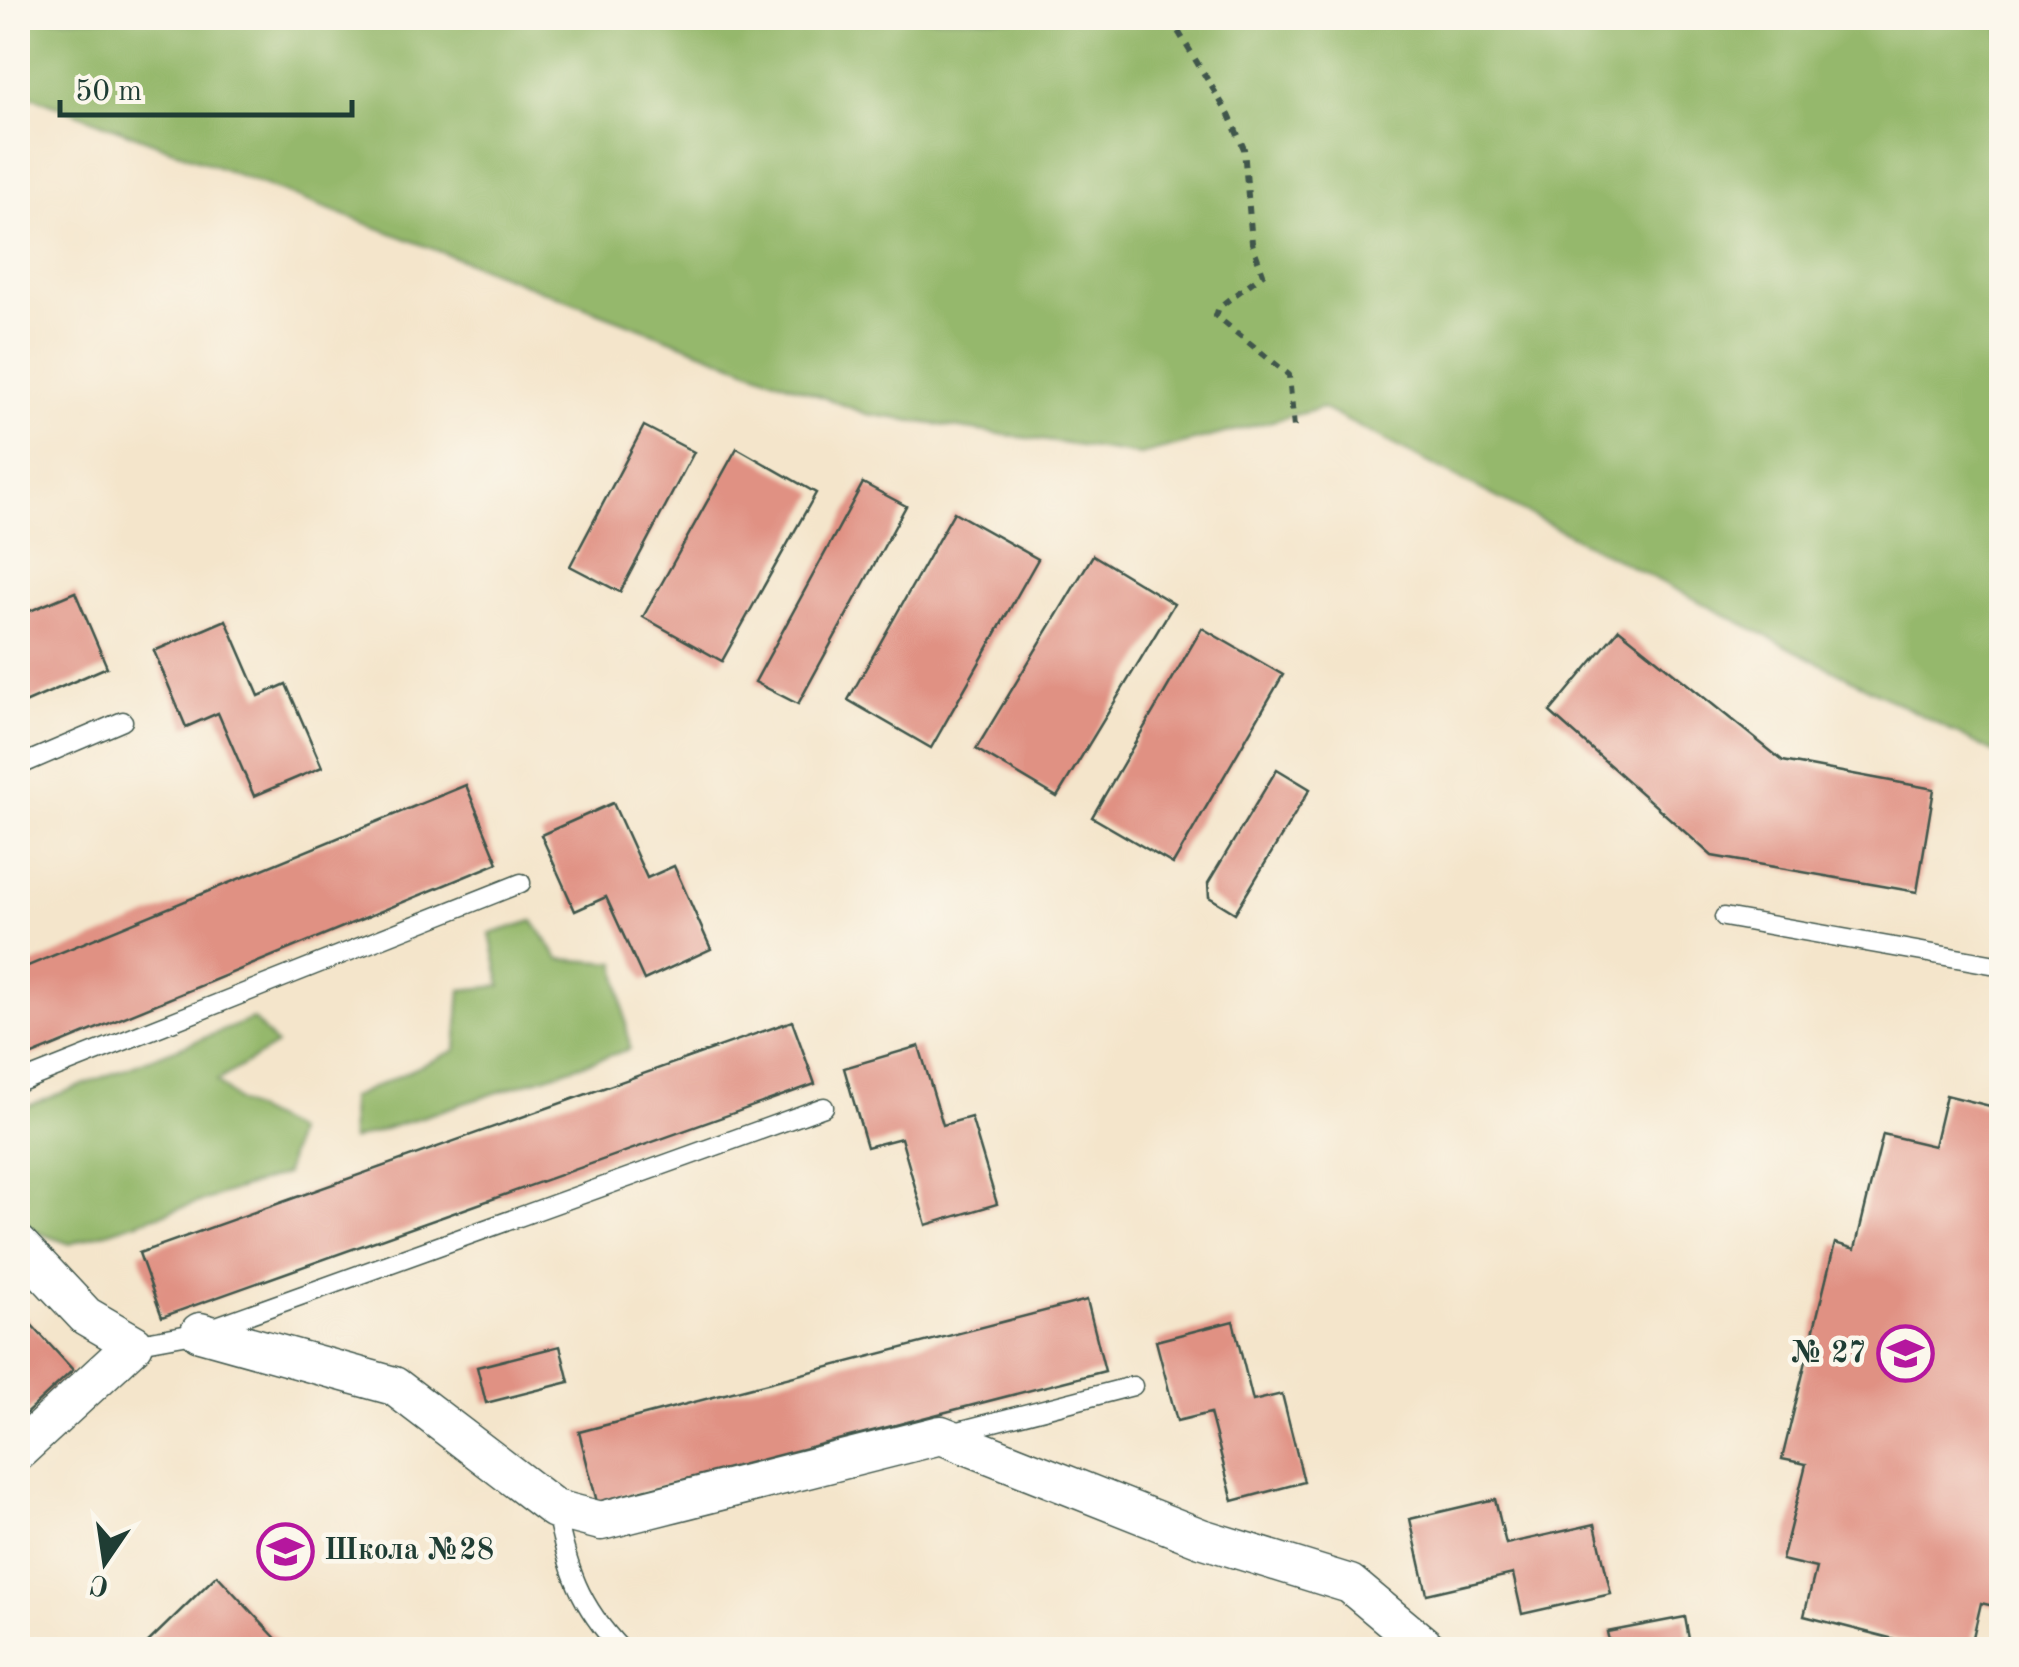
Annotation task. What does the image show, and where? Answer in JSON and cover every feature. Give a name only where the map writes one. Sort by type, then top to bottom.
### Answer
[{"type":"street","points":[[18,1244],[86,1316],[134,1344],[18,1451]]},
{"type":"street","points":[[200,1332],[394,1386],[555,1508],[601,1520],[941,1435],[1202,1538],[1350,1584],[1429,1650]]},
{"type":"lane","points":[[18,766],[123,721]]},
{"type":"lane","points":[[18,1084],[521,883]]},
{"type":"lane","points":[[1724,917],[2002,966]]},
{"type":"lane","points":[[134,1344],[200,1332],[824,1107]]},
{"type":"lane","points":[[941,1435],[1133,1386]]},
{"type":"lane","points":[[555,1508],[570,1577],[590,1617],[622,1650]]},
{"type":"path","points":[[1170,18],[1229,115],[1247,163],[1250,231],[1263,274],[1219,307],[1216,316],[1289,375],[1294,428]]},
{"type":"green space","points":[[18,18],[2001,18],[2001,756],[1322,408],[1140,455],[867,414],[18,91]]},
{"type":"green space","points":[[533,921],[559,959],[616,963],[630,1049],[351,1140],[350,1098],[456,1050],[461,990],[501,986],[490,934]]},
{"type":"green space","points":[[253,1019],[276,1045],[217,1081],[238,1102],[295,1131],[285,1174],[70,1244],[28,1229],[18,1218],[18,1110]]},
{"type":"building","points":[[644,426],[694,452],[620,592],[570,566]]},
{"type":"building","points":[[737,448],[816,493],[722,661],[643,617]]},
{"type":"building","points":[[863,483],[906,506],[798,704],[755,682]]},
{"type":"building","points":[[954,512],[1038,559],[931,748],[848,700]]},
{"type":"building","points":[[1093,555],[1174,604],[1057,797],[976,749]]},
{"type":"building","points":[[75,592],[107,667],[18,706],[18,616]]},
{"type":"building","points":[[226,620],[259,696],[286,684],[322,767],[254,796],[218,713],[186,727],[154,651]]},
{"type":"building","points":[[1202,628],[1283,675],[1173,864],[1092,817]]},
{"type":"building","points":[[1619,629],[1783,761],[1934,789],[1917,892],[1712,856],[1550,712]]},
{"type":"building","points":[[1277,769],[1310,789],[1235,913],[1209,897],[1208,883]]},
{"type":"building","points":[[466,785],[498,863],[18,1061],[18,970]]},
{"type":"building","points":[[613,803],[647,878],[674,866],[711,949],[644,980],[606,897],[575,911],[541,835]]},
{"type":"building","points":[[792,1021],[815,1084],[162,1317],[139,1253]]},
{"type":"building","points":[[919,1046],[943,1125],[971,1117],[997,1204],[926,1225],[901,1138],[867,1147],[844,1068]]},
{"type":"building","name":"№ 27","points":[[1946,1095],[2002,1109],[2002,1608],[1981,1603],[1970,1650],[1937,1650],[1804,1616],[1816,1568],[1782,1560],[1806,1464],[1782,1459],[1835,1243],[1855,1249],[1883,1134],[1934,1146]]},
{"type":"building","points":[[1087,1300],[1105,1371],[597,1502],[579,1432]]},
{"type":"building","points":[[18,1310],[73,1370],[18,1421]]},
{"type":"building","points":[[1233,1321],[1253,1401],[1282,1394],[1304,1482],[1233,1501],[1210,1413],[1177,1421],[1156,1341]]},
{"type":"building","points":[[560,1346],[569,1382],[486,1403],[477,1367]]},
{"type":"building","points":[[1495,1499],[1506,1544],[1595,1524],[1611,1594],[1522,1614],[1513,1574],[1427,1594],[1410,1519]]},
{"type":"building","points":[[217,1575],[283,1646],[140,1650]]},
{"type":"building","points":[[1685,1617],[1691,1650],[1611,1650],[1607,1632]]},
{"type":"place","name":"№ 27","points":[[1905,1354]]},
{"type":"place","name":"Школа №28","points":[[285,1551]]}]
